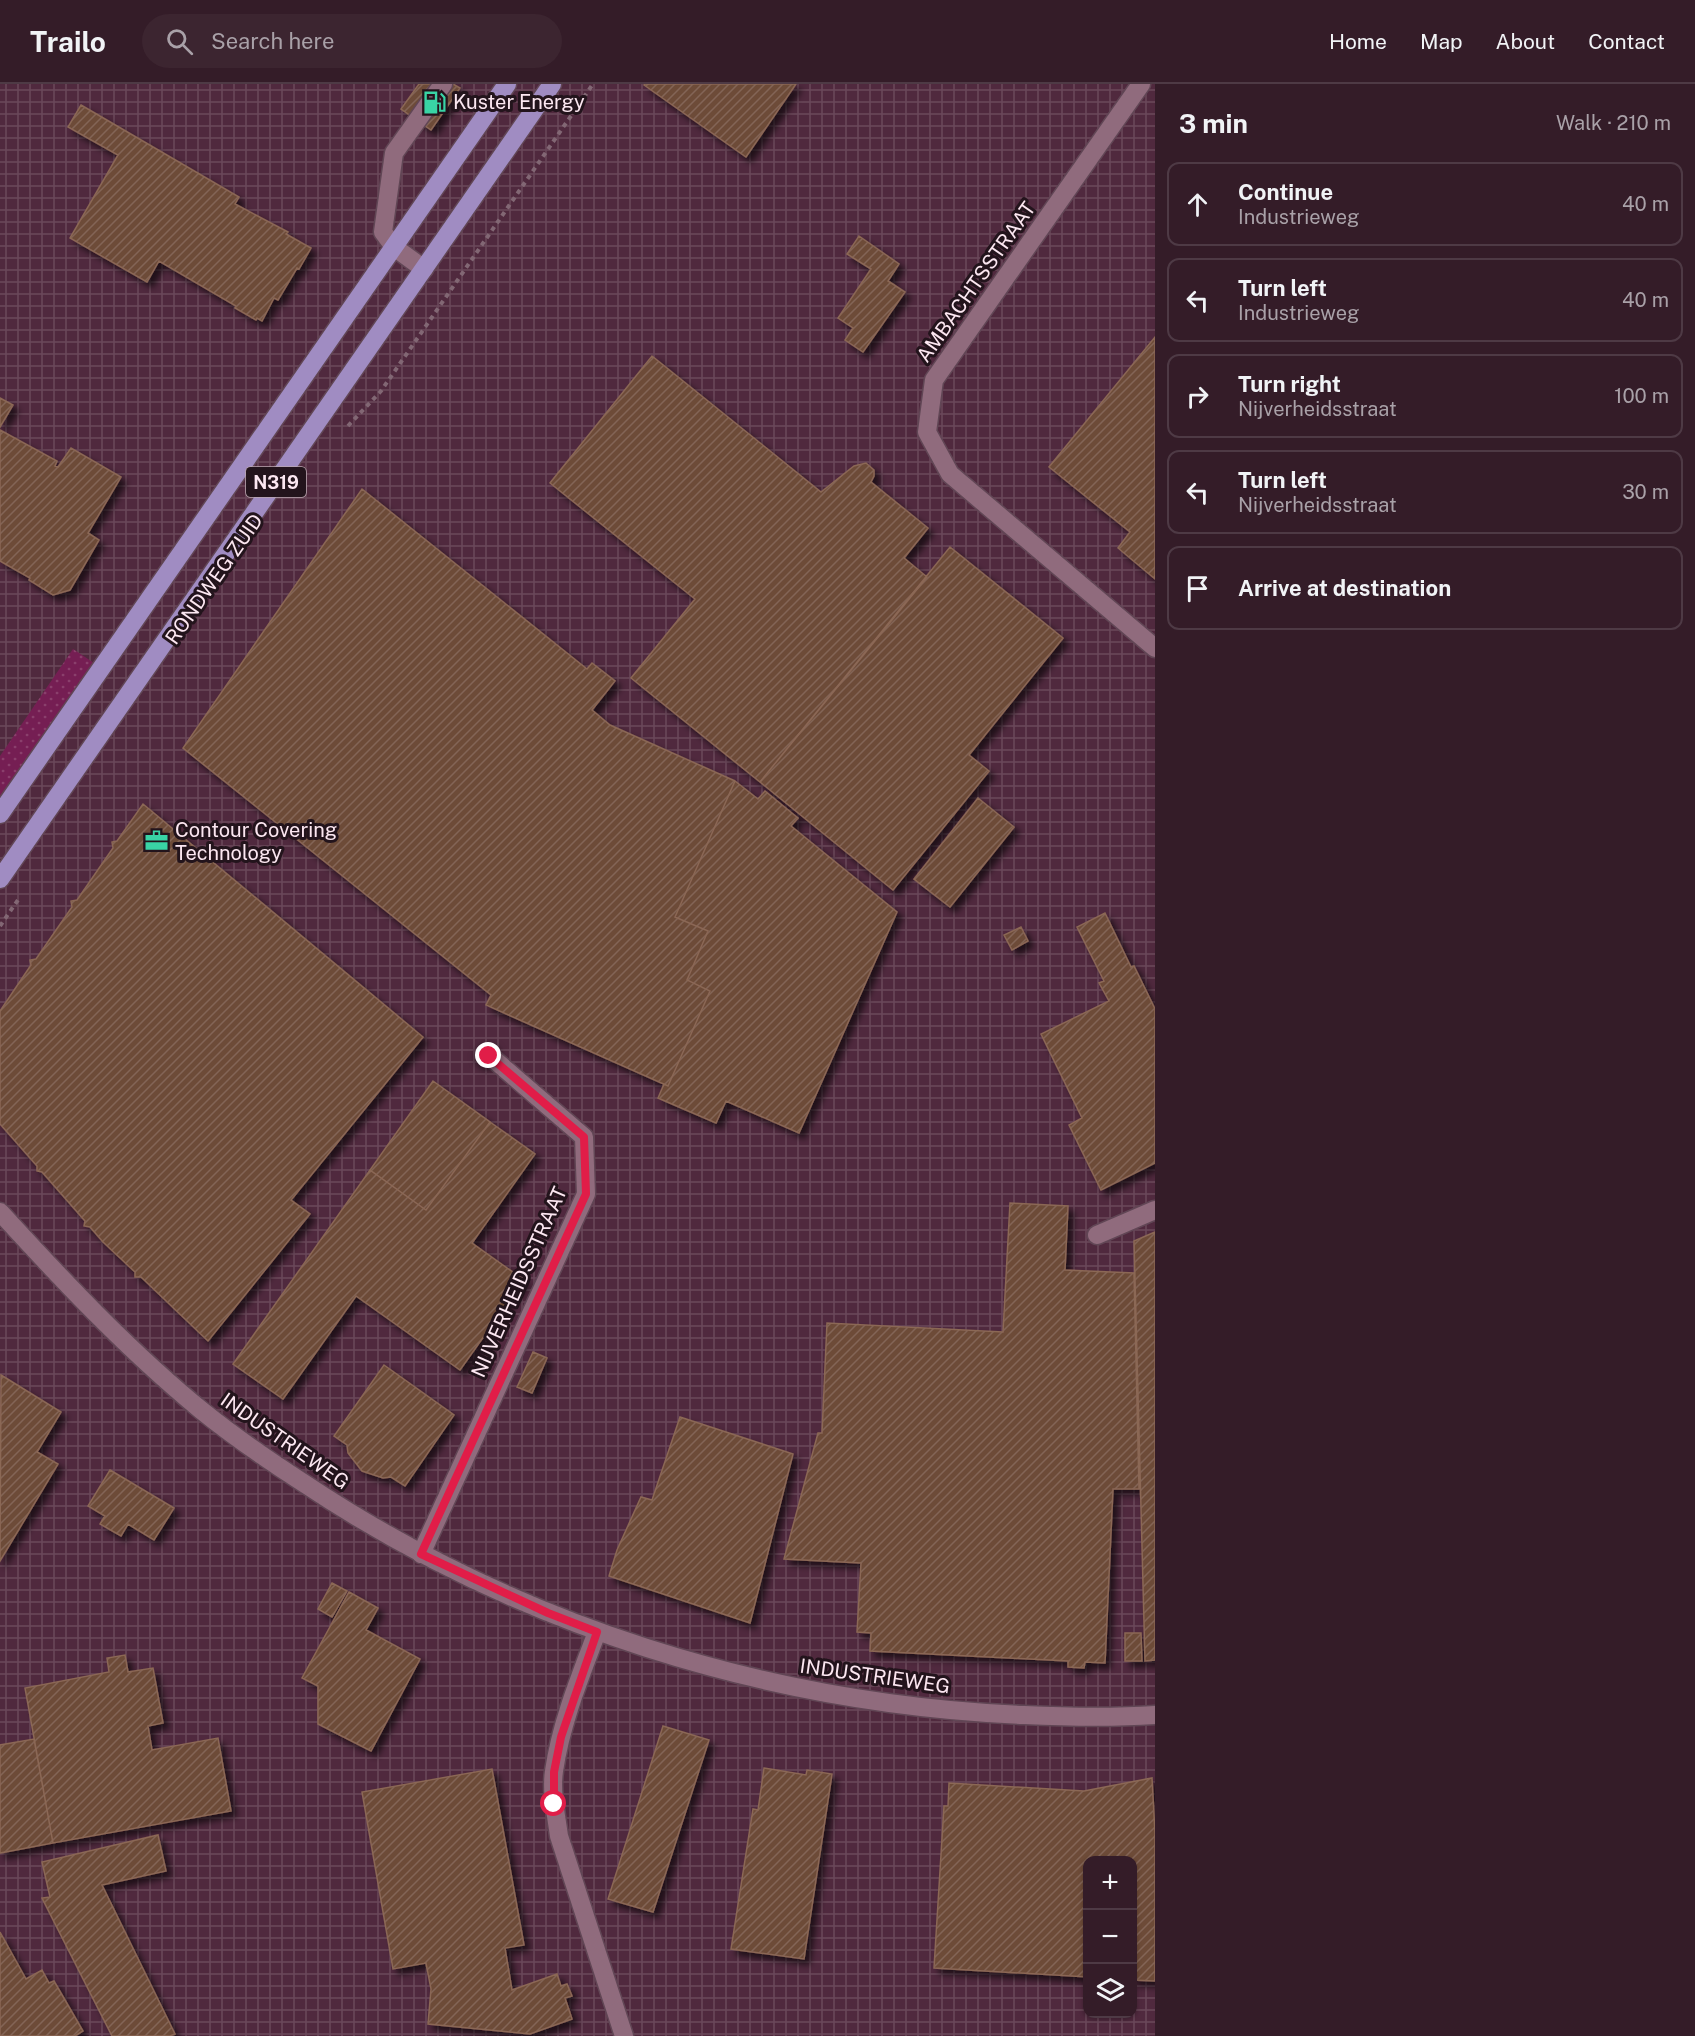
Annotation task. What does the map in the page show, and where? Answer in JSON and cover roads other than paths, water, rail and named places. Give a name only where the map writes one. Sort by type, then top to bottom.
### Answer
[{"type":"main road","name":"N319","points":[[0,814],[507,84]]},
{"type":"main road","name":"RONDWEG ZUID","points":[[0,879],[552,84]]},
{"type":"street","points":[[424,269],[394,247],[383,231],[394,153],[443,84]]},
{"type":"street","name":"AMBACHTSSTRAAT","points":[[1141,84],[934,381],[927,432],[950,474],[1155,648]]},
{"type":"street","name":"NIJVERHEIDSSTRAAT","points":[[421,1554],[586,1194],[584,1137],[489,1056]]},
{"type":"street","points":[[1097,1235],[1155,1210]]},
{"type":"street","name":"INDUSTRIEWEG","points":[[0,1212],[86,1305],[140,1358],[203,1412],[350,1515],[421,1554],[548,1613],[670,1656],[768,1682],[831,1695],[974,1713],[1057,1716],[1155,1715]]},
{"type":"street","points":[[597,1632],[561,1737],[554,1772],[554,1804],[559,1836],[624,2036]]},
{"type":"place","name":"Kuster Energy","points":[[435,102]]},
{"type":"place","name":"Contour Covering Technology","points":[[157,841]]}]
